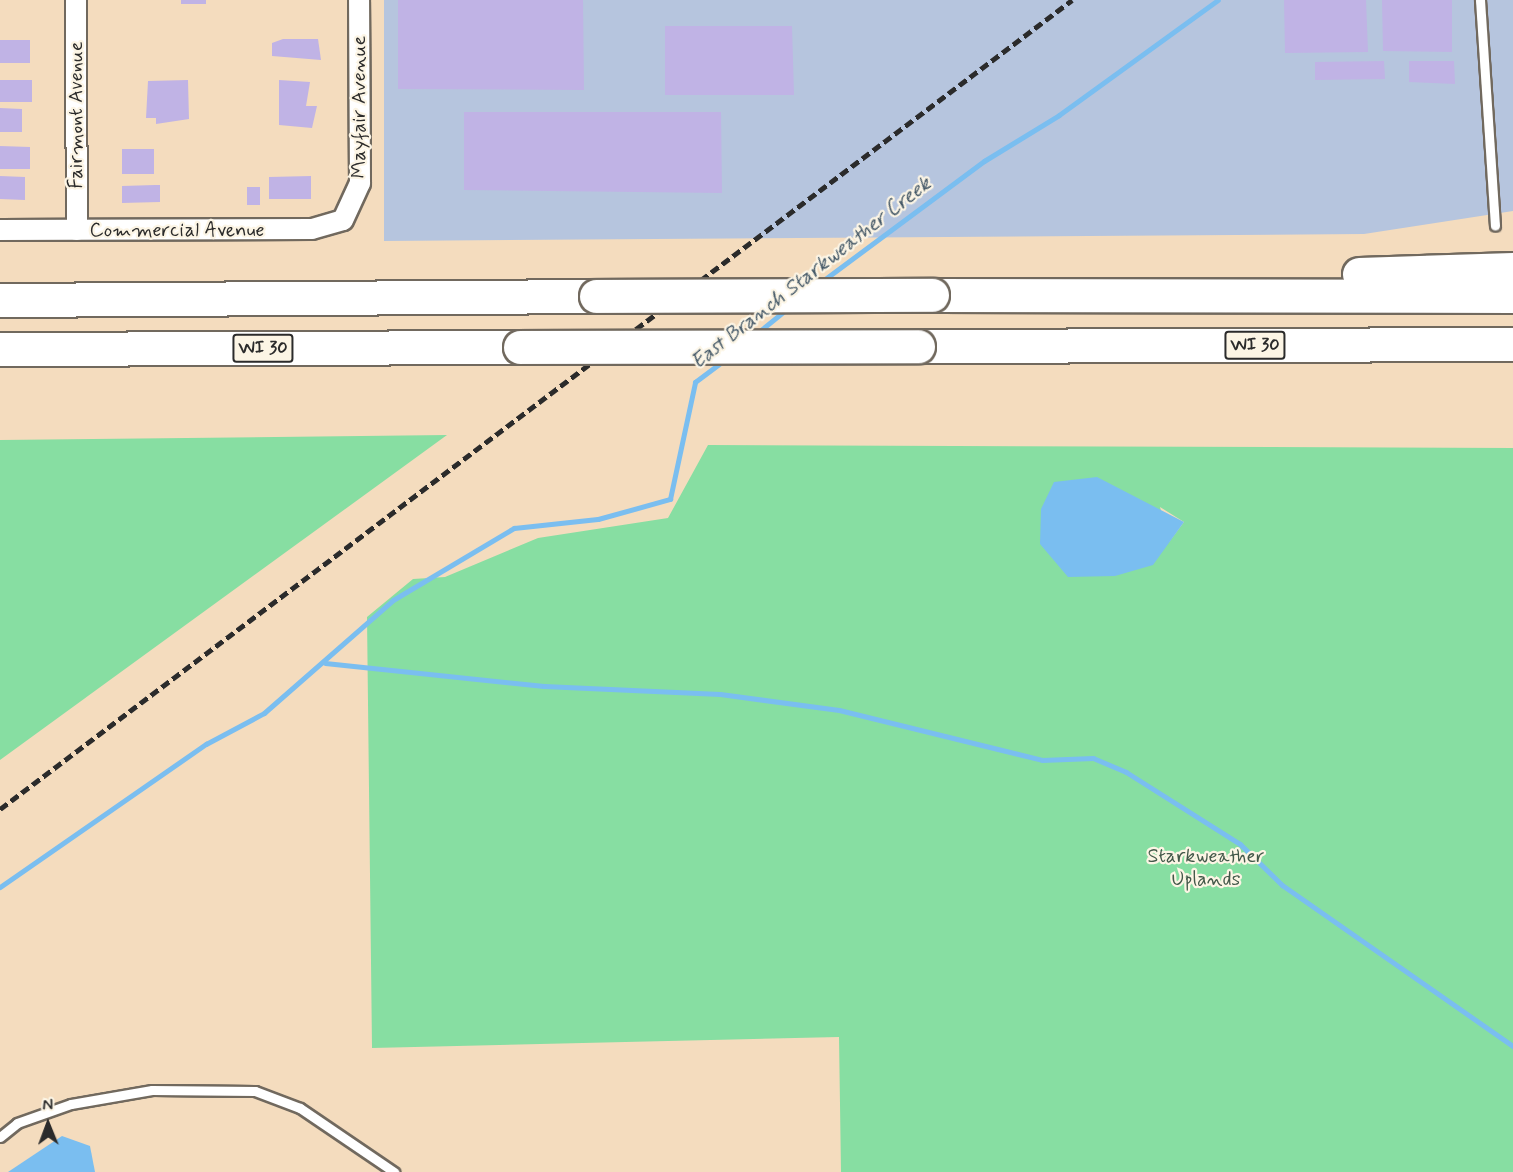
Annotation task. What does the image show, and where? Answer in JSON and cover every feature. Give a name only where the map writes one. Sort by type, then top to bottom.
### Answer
[{"type":"highway","points":[[1157,295],[1276,277],[1513,269]]},
{"type":"highway","points":[[0,288],[127,299]]},
{"type":"highway","points":[[0,300],[932,294],[1513,296]]},
{"type":"highway","name":"WI 30","points":[[2,349],[1513,344]]},
{"type":"highway","points":[[997,346],[1513,366]]},
{"type":"street","name":"Fairmont Avenue","points":[[76,0],[76,230]]},
{"type":"street","name":"Mayfair Avenue","points":[[351,213],[360,183],[359,0]]},
{"type":"street","name":"Commercial Avenue","points":[[0,230],[312,229],[331,226],[351,213]]},
{"type":"lane","points":[[1480,0],[1495,226]]},
{"type":"lane","points":[[0,1137],[17,1123],[71,1104],[152,1090],[255,1091],[300,1108],[394,1172]]},
{"type":"shaded area","points":[[384,0],[1513,0],[1513,211],[1364,234],[384,241]]},
{"type":"green space","points":[[447,435],[0,760],[0,440]]},
{"type":"green space","name":"Starkweather Uplands","points":[[708,445],[1513,448],[1513,1172],[841,1172],[839,1037],[372,1048],[367,617],[413,579],[445,577],[538,538],[668,518]],"holes":[[[1160,507],[1184,522],[1169,542]]]},
{"type":"water","points":[[1097,477],[1184,522],[1153,565],[1115,576],[1068,577],[1040,544],[1041,509],[1054,482]]},
{"type":"water","points":[[62,1136],[90,1146],[95,1172],[8,1172]]},
{"type":"building","points":[[181,0],[206,0],[206,4],[181,4]]},
{"type":"building","points":[[398,0],[583,0],[584,90],[398,89]]},
{"type":"building","points":[[1284,0],[1366,0],[1368,52],[1285,53]]},
{"type":"building","points":[[1382,0],[1452,0],[1452,52],[1383,51]]},
{"type":"building","points":[[665,26],[792,26],[794,95],[665,95]]},
{"type":"building","points":[[283,39],[318,39],[321,60],[272,56],[272,43]]},
{"type":"building","points":[[0,40],[30,40],[30,63],[0,63]]},
{"type":"building","points":[[1384,61],[1385,79],[1315,80],[1315,62]]},
{"type":"building","points":[[1409,61],[1454,61],[1455,84],[1409,82]]},
{"type":"building","points":[[0,80],[32,80],[32,102],[0,102]]},
{"type":"building","points":[[188,80],[189,119],[156,124],[156,118],[146,118],[148,81]]},
{"type":"building","points":[[279,80],[310,82],[306,106],[317,106],[312,128],[279,125]]},
{"type":"building","points":[[0,108],[22,109],[22,132],[0,132]]},
{"type":"building","points":[[464,112],[721,112],[722,193],[464,190]]},
{"type":"building","points":[[0,146],[30,147],[30,169],[0,169]]},
{"type":"building","points":[[122,149],[154,149],[154,174],[122,174]]},
{"type":"building","points":[[0,176],[25,177],[25,200],[0,199]]},
{"type":"building","points":[[311,176],[311,199],[269,199],[269,177]]},
{"type":"building","points":[[160,185],[160,202],[122,203],[122,186]]},
{"type":"building","points":[[247,187],[260,187],[260,205],[247,205]]},
{"type":"waterway","name":"East Branch Starkweather Creek","points":[[821,282],[984,161],[1059,115],[1218,0]]},
{"type":"waterway","name":"East Branch Starkweather Creek","points":[[756,334],[788,308]]},
{"type":"waterway","name":"East Branch Starkweather Creek","points":[[0,887],[206,744],[264,713],[393,600],[514,528],[598,519],[670,499],[695,382],[725,359]]},
{"type":"waterway","points":[[325,663],[544,686],[720,694],[839,710],[1042,760],[1093,758],[1126,772],[1240,844],[1282,885],[1513,1046]]},
{"type":"railway","points":[[0,809],[1072,0]]}]
